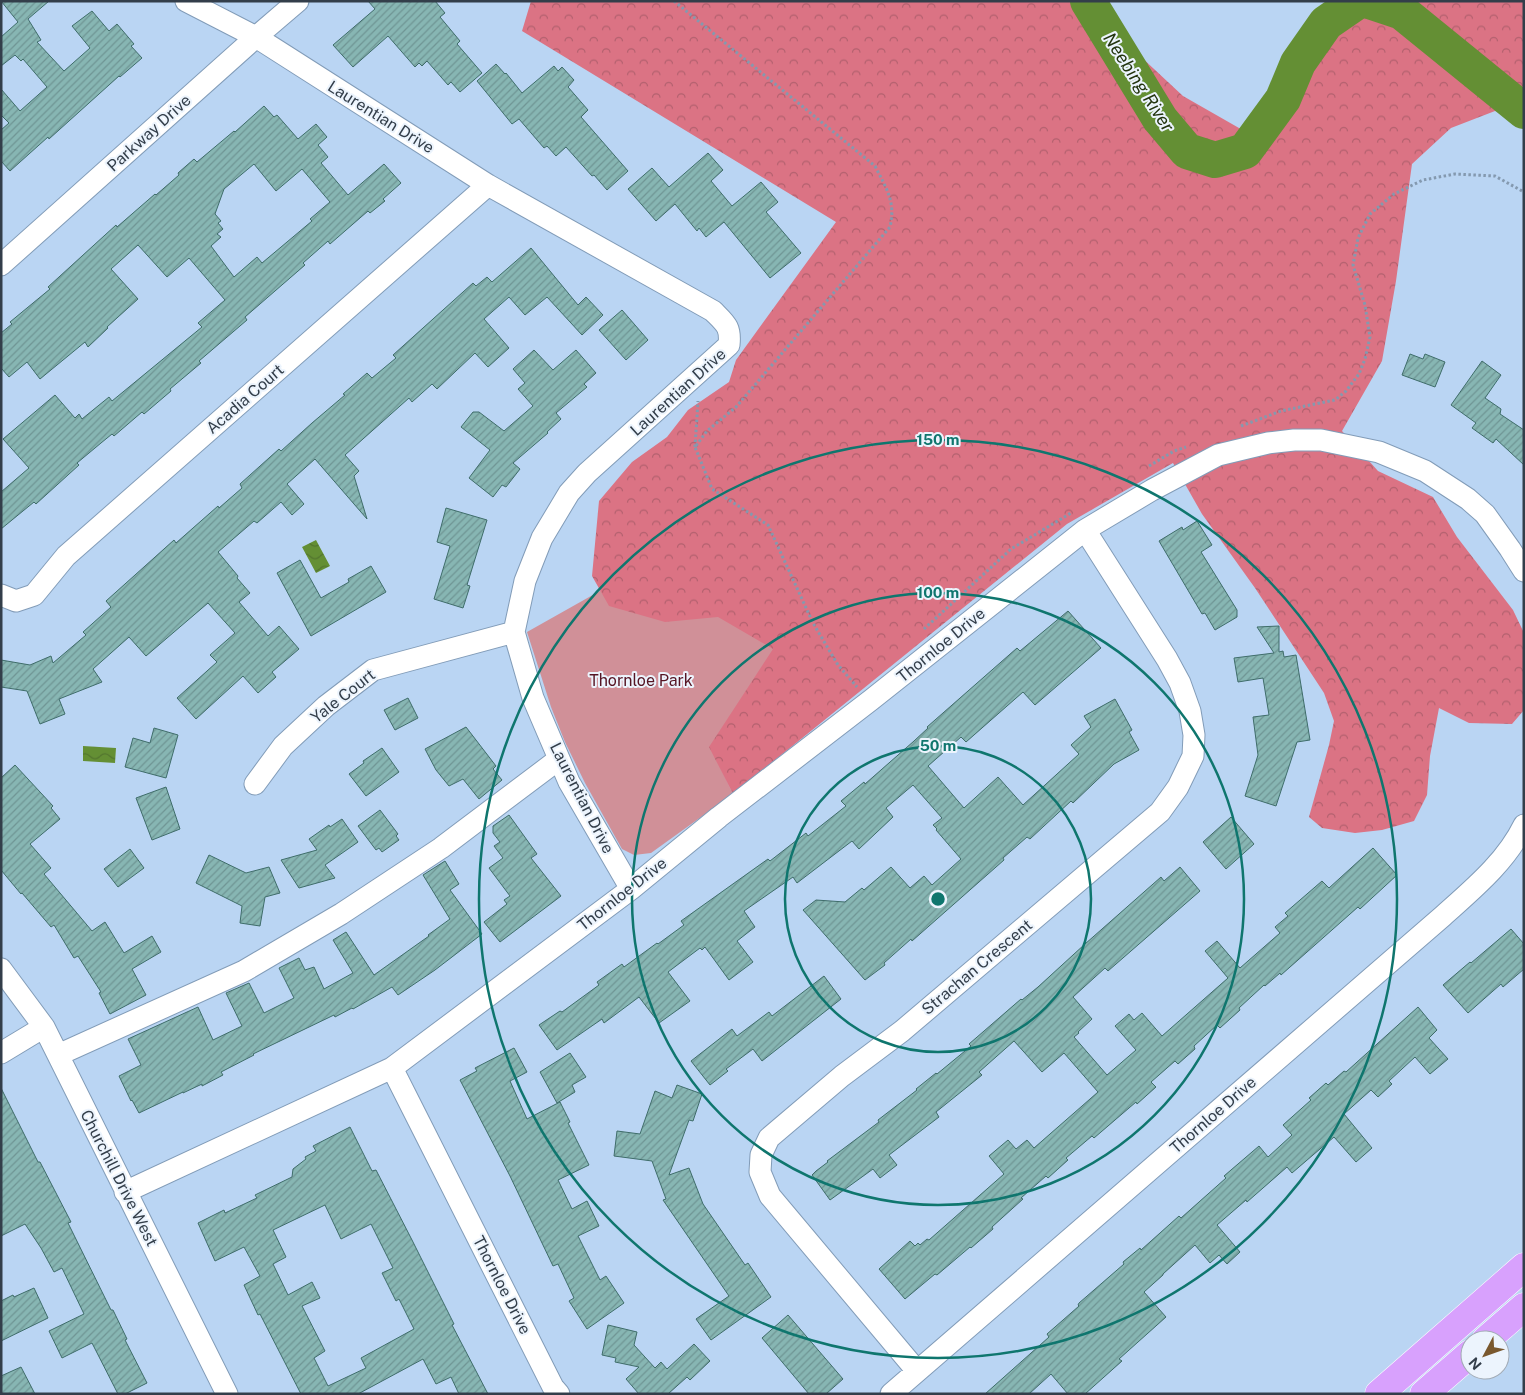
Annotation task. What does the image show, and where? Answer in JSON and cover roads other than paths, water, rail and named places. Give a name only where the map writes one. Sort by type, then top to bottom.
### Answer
[{"type":"highway","points":[[1380,1394],[1524,1267]]},
{"type":"highway","points":[[1498,1330],[1524,1307]]},
{"type":"highway","points":[[1424,1394],[1460,1363]]},
{"type":"street","name":"Laurentian Drive","points":[[186,1],[256,37],[488,185],[713,311],[726,324],[730,334],[729,346],[587,472],[569,493],[542,538],[525,580],[514,632],[533,698],[569,782],[630,889]]},
{"type":"street","name":"Parkway Drive","points":[[1,265],[298,1]]},
{"type":"street","name":"Acadia Court","points":[[1,595],[16,601],[34,595],[66,556],[488,185]]},
{"type":"street","name":"Thornloe Drive","points":[[125,1192],[392,1068],[630,889],[1085,530],[1152,490],[1218,455],[1268,443],[1294,440],[1321,440],[1379,452],[1425,471],[1468,499],[1485,514],[1524,571]]},
{"type":"street","name":"Strachan Crescent","points":[[917,1371],[770,1196],[760,1172],[761,1155],[769,1138],[842,1076],[902,1031],[1160,812],[1178,787],[1192,756],[1194,734],[1190,711],[1180,683],[1085,530]]},
{"type":"street","name":"Yale Court","points":[[255,784],[283,746],[326,706],[373,670],[514,632]]},
{"type":"street","points":[[58,1055],[244,971],[341,914],[441,848],[560,759]]},
{"type":"street","name":"Thornloe Drive","points":[[891,1394],[1444,916],[1491,870],[1516,842],[1524,825]]},
{"type":"street","name":"Churchill Drive West","points":[[1,969],[44,1026],[227,1394]]},
{"type":"street","points":[[1,1053],[44,1026]]},
{"type":"street","name":"Thornloe Drive","points":[[392,1068],[553,1387],[559,1394]]},
{"type":"water","points":[[316,540],[330,566],[316,573],[302,547]]},
{"type":"water","points":[[83,746],[116,748],[115,763],[83,761]]},
{"type":"waterway","name":"Neebing River","points":[[1088,1],[1160,119],[1187,151],[1215,160],[1245,151],[1283,99],[1298,63],[1326,23],[1358,1]]},
{"type":"waterway","name":"Neebing River","points":[[1369,1],[1402,12],[1524,111]]},
{"type":"park label","name":"Thornloe Park","points":[[641,680]]}]
